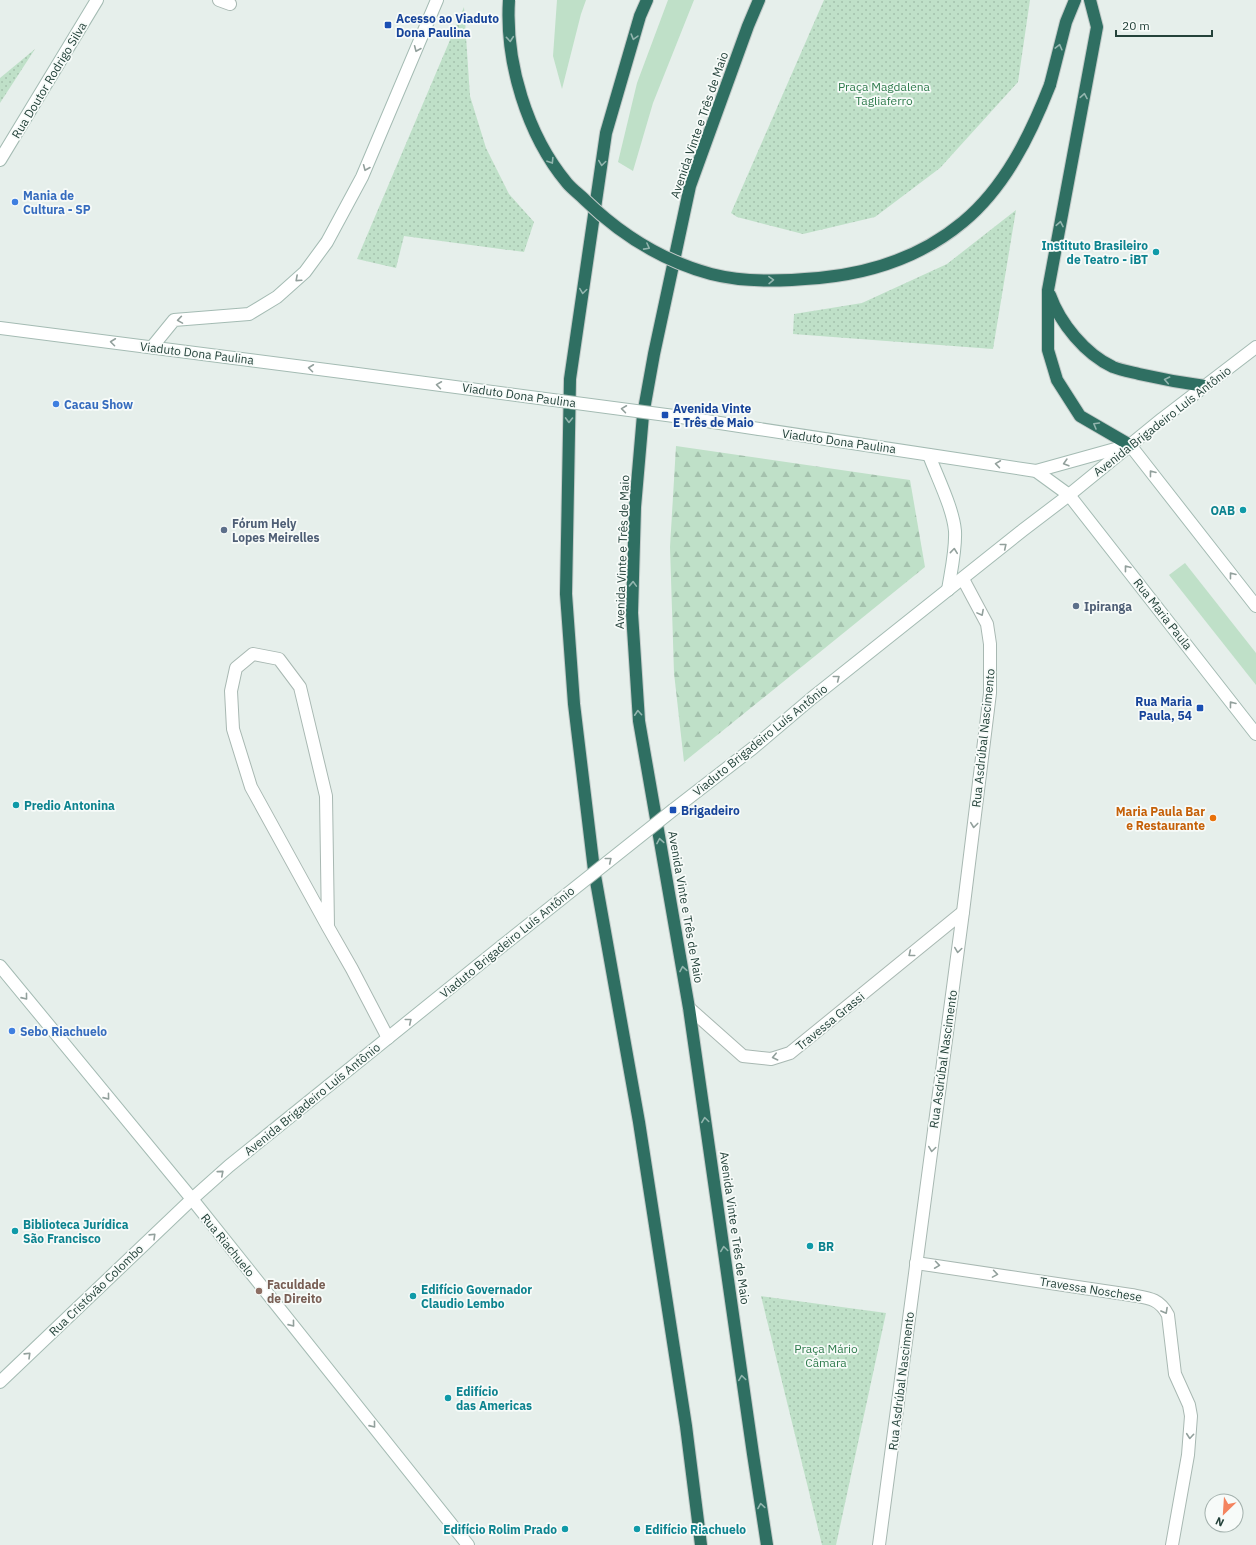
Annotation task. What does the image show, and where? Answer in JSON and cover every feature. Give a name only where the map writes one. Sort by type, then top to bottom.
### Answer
[{"type":"highway","points":[[509,0],[508,23],[510,43],[518,83],[534,130],[554,165],[568,184],[600,216],[635,240],[681,263],[710,273],[747,280],[808,279],[840,276],[886,265],[918,253],[963,222],[1001,182],[1035,122],[1050,85],[1066,22],[1075,0]]},
{"type":"highway","points":[[647,0],[640,16],[606,133],[570,379],[566,594],[574,704],[594,870],[639,1122],[686,1426],[700,1545]]},
{"type":"highway","name":"Avenida Vinte e Três de Maio","points":[[759,0],[748,26],[690,186],[654,354],[643,415],[635,507],[632,613],[639,721],[689,1008],[767,1545]]},
{"type":"highway","points":[[1090,0],[1097,27],[1048,290],[1048,350],[1056,380],[1080,416],[1130,445]]},
{"type":"highway","points":[[1048,290],[1053,304],[1068,329],[1088,351],[1113,367],[1170,381],[1206,386]]},
{"type":"main road","name":"Rua Doutor Rodrigo Silva","points":[[0,160],[97,0]]},
{"type":"main road","points":[[152,347],[174,320],[249,314],[277,297],[305,272],[327,242],[362,178],[435,1]]},
{"type":"main road","name":"Viaduto Dona Paulina","points":[[0,328],[674,416],[1036,471],[1130,445]]},
{"type":"main road","name":"Avenida Brigadeiro Luís Antônio","points":[[1069,496],[1130,445],[1256,347]]},
{"type":"main road","points":[[1130,445],[1256,606]]},
{"type":"main road","points":[[929,454],[952,516],[955,532],[948,590]]},
{"type":"main road","name":"Viaduto Dona Paulina","points":[[1036,471],[1069,496]]},
{"type":"main road","name":"Viaduto Brigadeiro Luís Antônio","points":[[434,1001],[672,810],[753,748],[812,698],[1023,530],[1069,496]]},
{"type":"main road","name":"Rua Maria Paula","points":[[1069,496],[1256,734]]},
{"type":"main road","name":"Rua Asdrúbal Nascimento","points":[[879,1545],[963,912],[990,693],[990,644],[987,624],[963,579]]},
{"type":"main road","points":[[328,927],[326,796],[300,687],[279,660],[253,654],[236,668],[231,691],[233,729],[251,787],[328,927],[352,969],[388,1038]]},
{"type":"main road","name":"Travessa Grassi","points":[[689,1008],[744,1056],[771,1059],[790,1053],[963,912]]},
{"type":"main road","name":"Rua Riachuelo","points":[[0,966],[192,1199],[468,1545]]},
{"type":"main road","name":"Avenida Brigadeiro Luís Antônio","points":[[192,1199],[236,1161],[434,1001]]},
{"type":"main road","name":"Rua Cristóvão Colombo","points":[[0,1382],[192,1199]]},
{"type":"main road","name":"Travessa Noschese","points":[[916,1263],[1131,1295],[1158,1302],[1164,1307],[1168,1315],[1175,1374],[1189,1405],[1191,1416],[1188,1455],[1172,1545]]},
{"type":"green space","points":[[557,0],[586,0],[562,89],[553,56]]},
{"type":"green space","points":[[668,0],[694,0],[653,103],[633,171],[618,162],[637,83]]},
{"type":"green space","name":"Praça Magdalena Tagliaferro","points":[[824,0],[1030,0],[1018,82],[940,168],[875,217],[803,234],[737,217],[731,213]]},
{"type":"green space","points":[[464,7],[470,96],[486,148],[509,194],[534,222],[524,252],[404,236],[396,268],[357,259]]},
{"type":"green space","points":[[35,49],[0,103],[0,78]]},
{"type":"green space","points":[[1016,210],[993,349],[793,334],[794,314],[862,303],[947,264]]},
{"type":"green space","points":[[676,446],[910,480],[925,567],[684,762],[674,673],[670,547]]},
{"type":"green space","points":[[1185,563],[1256,653],[1256,685],[1169,575]]},
{"type":"green space","name":"Praça Mário Câmara","points":[[761,1296],[886,1313],[836,1545],[822,1545]]},
{"type":"place","name":"Acesso ao Viaduto Dona Paulina","points":[[388,25]]},
{"type":"place","name":"Mania de Cultura - SP","points":[[15,202]]},
{"type":"place","name":"Instituto Brasileiro de Teatro - iBT","points":[[1156,252]]},
{"type":"place","name":"Cacau Show","points":[[56,404]]},
{"type":"place","name":"Avenida Vinte E Três de Maio","points":[[665,415]]},
{"type":"place","name":"OAB","points":[[1243,510]]},
{"type":"place","name":"Fórum Hely Lopes Meirelles","points":[[224,530]]},
{"type":"place","name":"Ipiranga","points":[[1076,606]]},
{"type":"place","name":"Rua Maria Paula, 54","points":[[1200,708]]},
{"type":"place","name":"Predio Antonina","points":[[16,805]]},
{"type":"place","name":"Brigadeiro","points":[[673,810]]},
{"type":"place","name":"Maria Paula Bar e Restaurante","points":[[1213,818]]},
{"type":"place","name":"Sebo Riachuelo","points":[[12,1031]]},
{"type":"place","name":"Biblioteca Jurídica São Francisco","points":[[15,1231]]},
{"type":"place","name":"BR","points":[[810,1246]]},
{"type":"place","name":"Faculdade de Direito","points":[[259,1291]]},
{"type":"place","name":"Edifício Governador Claudio Lembo","points":[[413,1296]]},
{"type":"place","name":"Edifício das Americas","points":[[448,1398]]},
{"type":"place","name":"Edifício Rolim Prado","points":[[565,1529]]},
{"type":"place","name":"Edifício Riachuelo","points":[[637,1529]]}]
